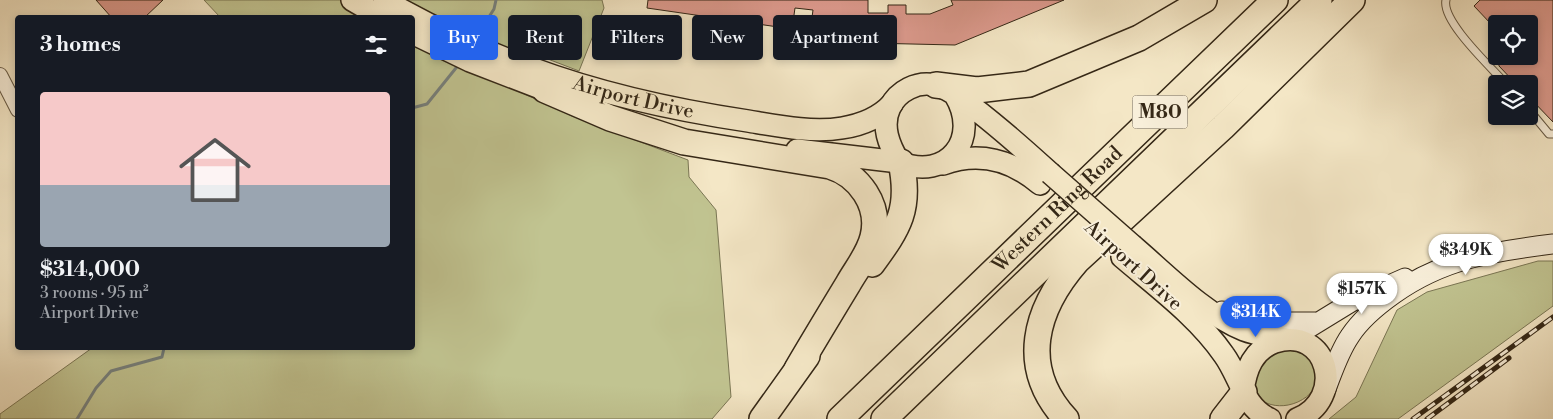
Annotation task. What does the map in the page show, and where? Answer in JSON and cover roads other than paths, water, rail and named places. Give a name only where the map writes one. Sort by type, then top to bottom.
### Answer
[{"type":"highway","points":[[945,90],[982,90],[1028,84],[1139,38],[1204,0]]},
{"type":"highway","name":"Western Ring Road","points":[[840,419],[1275,0]]},
{"type":"highway","name":"Western Ring Road","points":[[884,419],[1319,0]]},
{"type":"highway","points":[[1066,419],[1046,389],[1040,373],[1037,349],[1038,327],[1043,312],[1060,281],[1077,261],[1223,127],[1352,0]]},
{"type":"highway","points":[[534,80],[610,118],[684,142],[830,166],[847,173],[862,187],[872,207],[874,220],[870,245],[798,369]]},
{"type":"highway","points":[[762,419],[895,230],[905,196],[906,185],[900,162]]},
{"type":"highway","points":[[1223,419],[1244,392]]},
{"type":"main road","points":[[352,0],[378,15]]},
{"type":"main road","name":"Airport Drive","points":[[384,0],[401,15]]},
{"type":"main road","name":"Airport Drive","points":[[418,30],[470,61],[534,80],[614,114],[709,137],[900,162]]},
{"type":"main road","name":"Airport Drive","points":[[534,80],[584,86],[676,108],[765,124],[810,129],[842,128],[866,121],[882,113],[892,104]]},
{"type":"main road","points":[[918,85],[945,90],[962,112],[962,133],[954,154],[944,164],[920,167],[900,162],[891,147],[886,125],[892,104],[908,89],[918,85]]},
{"type":"main road","name":"Airport Drive","points":[[945,90],[1011,139],[1045,178],[1128,251],[1207,334],[1224,355],[1252,407],[1270,419]]},
{"type":"main road","name":"Airport Drive","points":[[944,164],[973,158],[1003,161],[1045,178]]},
{"type":"main road","points":[[1244,392],[1248,368],[1254,357],[1267,346],[1290,339],[1387,284],[1465,259],[1497,252],[1553,244]]},
{"type":"main road","name":"Airport Drive","points":[[1128,251],[1224,320],[1246,331],[1306,342],[1317,352],[1325,367],[1326,389]]},
{"type":"main road","points":[[1297,419],[1306,415],[1318,405],[1344,346],[1364,319],[1390,297],[1426,273]]},
{"type":"main road","points":[[1202,304],[1256,321],[1280,324],[1317,322]]},
{"type":"street","points":[[0,75],[15,104]]},
{"type":"lane","points":[[1446,0],[1445,6],[1450,20],[1498,75]]},
{"type":"lane","points":[[1538,121],[1549,134],[1553,134]]},
{"type":"waterway","points":[[490,15],[496,0]]},
{"type":"waterway","points":[[415,107],[427,104],[460,63]]},
{"type":"waterway","points":[[77,419],[96,388],[111,371],[162,357],[164,350]]},
{"type":"railway","points":[[1413,419],[1553,317]]},
{"type":"railway","points":[[1427,419],[1509,358]]}]
